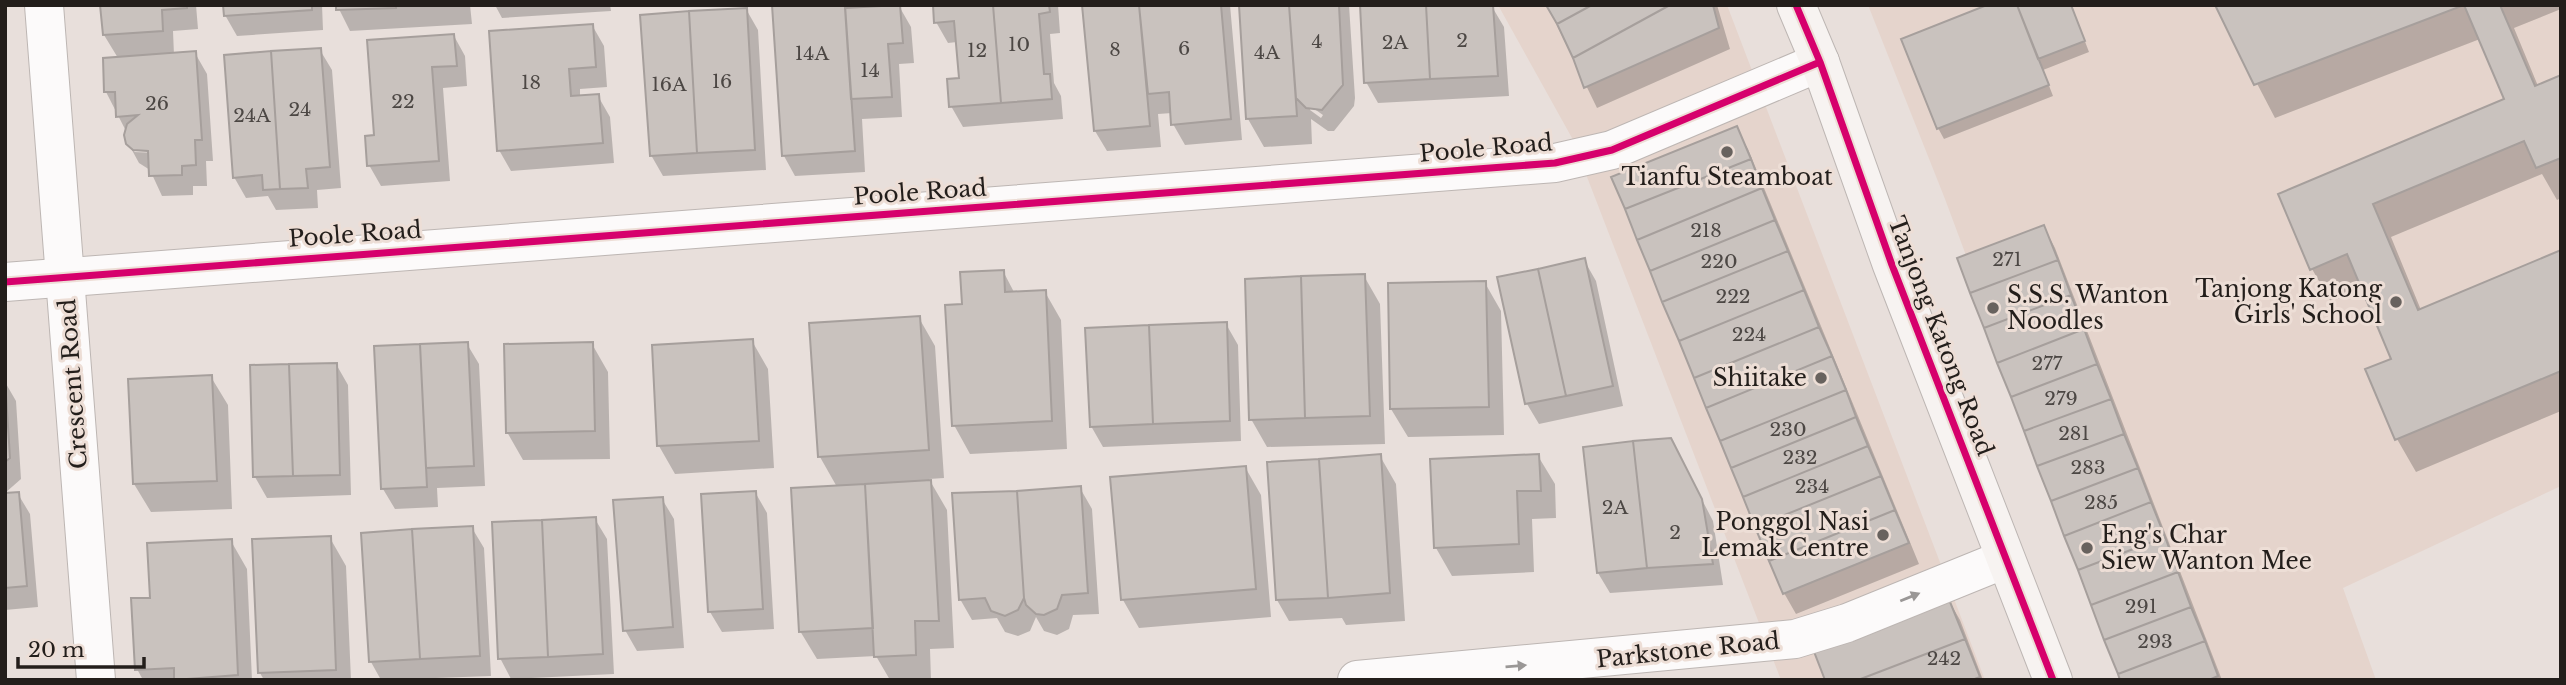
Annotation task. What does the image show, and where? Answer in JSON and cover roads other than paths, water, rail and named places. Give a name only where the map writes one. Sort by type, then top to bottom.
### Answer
[{"type":"main road","name":"Tanjong Katong Road","points":[[1796,5],[1820,62],[1892,265],[2053,680]]},
{"type":"street","name":"Crescent Road","points":[[44,5],[96,680]]},
{"type":"street","name":"Poole Road","points":[[5,282],[314,256],[1555,163],[1612,150],[1820,62]]},
{"type":"street","name":"Parkstone Road","points":[[1357,680],[1449,676],[1795,639],[1847,623],[2005,559]]},
{"type":"place","name":"Tianfu Steamboat","points":[[1727,152]]},
{"type":"place","name":"Tanjong Katong Girls' School","points":[[2396,302]]},
{"type":"place","name":"S.S.S. Wanton Noodles","points":[[1993,308]]},
{"type":"place","name":"Shiitake","points":[[1821,378]]},
{"type":"place","name":"Ponggol Nasi Lemak Centre","points":[[1883,535]]},
{"type":"place","name":"Eng's Char Siew Wanton Mee","points":[[2087,548]]}]
